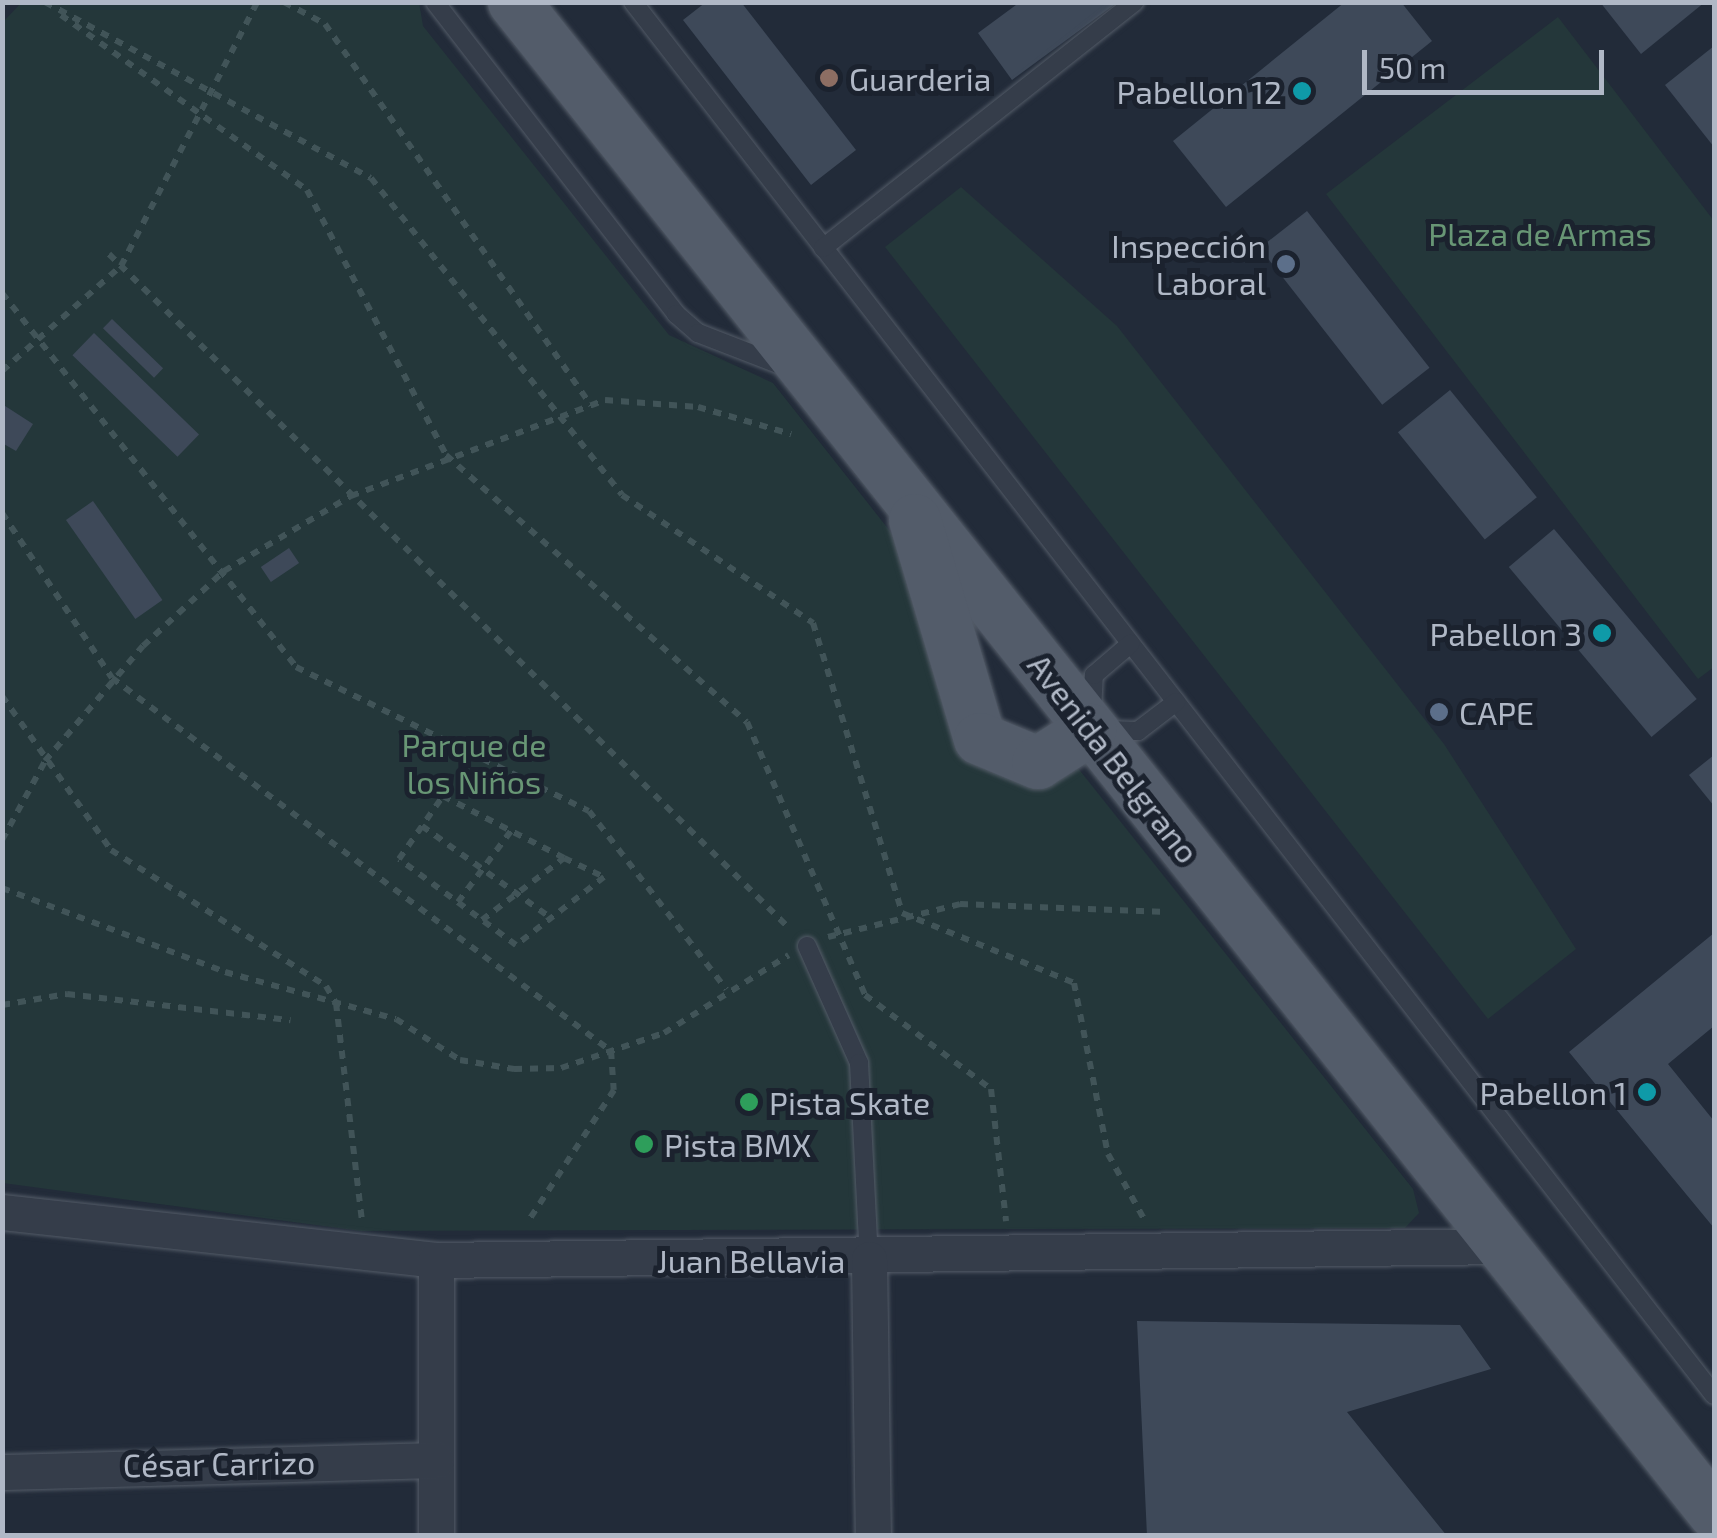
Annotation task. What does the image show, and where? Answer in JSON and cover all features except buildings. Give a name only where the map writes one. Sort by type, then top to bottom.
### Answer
[{"type":"main road","name":"Avenida Belgrano","points":[[514,2],[1714,1513]]},
{"type":"main road","points":[[909,499],[980,739],[1038,763],[1090,730]]},
{"type":"street","name":"Juan Bellavia","points":[[2,1212],[436,1260],[869,1260],[1502,1246]]},
{"type":"street","points":[[436,1260],[436,1536]]},
{"type":"street","points":[[869,1260],[873,1536]]},
{"type":"street","name":"César Carrizo","points":[[2,1472],[436,1460]]},
{"type":"lane","points":[[435,2],[676,314],[698,332],[814,378]]},
{"type":"lane","points":[[633,2],[1714,1395]]},
{"type":"lane","points":[[823,248],[1134,2]]},
{"type":"lane","points":[[1130,644],[1094,674],[1090,730],[1138,732],[1176,702]]},
{"type":"lane","points":[[808,946],[859,1063],[869,1260]]},
{"type":"path","points":[[44,2],[372,178],[622,495],[813,622],[902,914]]},
{"type":"path","points":[[44,2],[307,190],[446,455],[747,722],[844,930],[865,995],[991,1088],[1006,1222]]},
{"type":"path","points":[[2,371],[43,339],[121,266],[257,2]]},
{"type":"path","points":[[284,2],[325,24],[591,405]]},
{"type":"path","points":[[109,254],[808,946]]},
{"type":"path","points":[[2,293],[43,339],[296,666],[589,811],[726,989]]},
{"type":"path","points":[[2,840],[44,760],[112,678],[224,571],[351,496],[446,455],[591,405],[698,407],[792,434]]},
{"type":"path","points":[[2,513],[112,678],[611,1051],[614,1090],[526,1223]]},
{"type":"path","points":[[2,696],[111,850],[326,986],[336,1002],[362,1220]]},
{"type":"path","points":[[443,796],[604,878],[516,945],[399,860],[422,826],[443,796]]},
{"type":"path","points":[[422,826],[551,918]]},
{"type":"path","points":[[458,902],[511,831]]},
{"type":"path","points":[[482,920],[564,858]]},
{"type":"path","points":[[2,888],[225,972],[396,1019],[460,1060],[514,1070],[611,1051],[664,1033],[726,989],[808,946],[844,930],[902,914],[960,904],[1167,912]]},
{"type":"path","points":[[902,914],[1074,984],[1108,1154],[1145,1220]]},
{"type":"path","points":[[2,1005],[67,994],[290,1020]]},
{"type":"green space","name":"Parque de los Niños","points":[[22,2],[419,2],[423,26],[669,335],[773,383],[897,540],[962,740],[1073,762],[1413,1189],[1419,1213],[1405,1228],[361,1231],[3,1183],[3,22]]},
{"type":"green space","name":"Plaza de Armas","points":[[1558,17],[1714,221],[1714,667],[1698,679],[1326,194]]},
{"type":"green space","points":[[961,187],[1117,326],[1444,744],[1576,949],[1488,1019],[885,247]]},
{"type":"place","name":"Guarderia","points":[[829,78]]},
{"type":"place","name":"Pabellon 12","points":[[1302,91]]},
{"type":"place","name":"Inspección Laboral","points":[[1286,264]]},
{"type":"place","name":"Pabellon 3","points":[[1602,633]]},
{"type":"place","name":"CAPE","points":[[1439,712]]},
{"type":"place","name":"Pabellon 1","points":[[1647,1092]]},
{"type":"place","name":"Pista Skate","points":[[749,1102]]},
{"type":"place","name":"Pista BMX","points":[[644,1144]]}]
